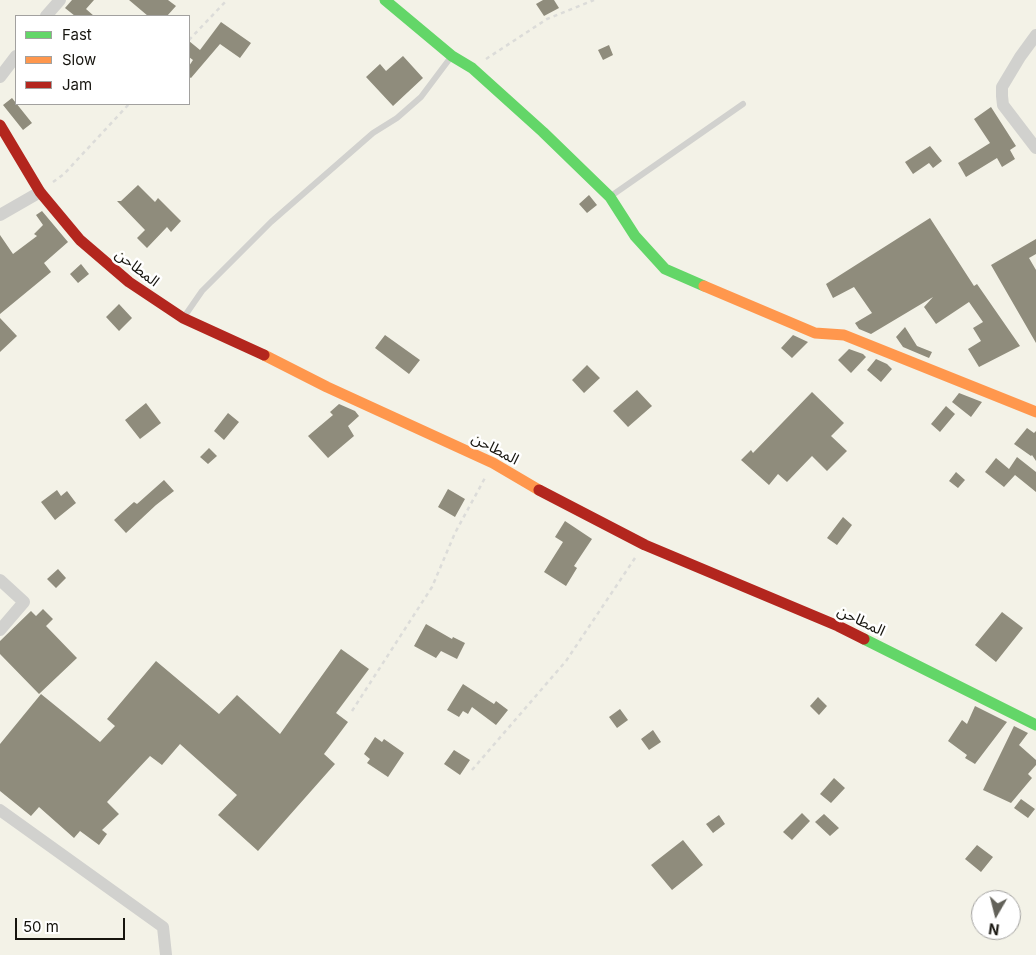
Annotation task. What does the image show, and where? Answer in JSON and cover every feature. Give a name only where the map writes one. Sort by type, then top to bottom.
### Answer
[{"type":"main road","points":[[385,0],[452,56],[472,68],[543,132],[610,197],[635,236],[665,269],[815,333],[844,335],[1036,412]]},
{"type":"main road","name":"المطاحن","points":[[0,125],[40,192],[80,240],[129,282],[183,318],[253,349],[327,387],[493,463],[537,489],[645,545],[838,626],[1036,725]]},
{"type":"street","points":[[47,15],[60,0]]},
{"type":"street","points":[[1036,35],[1020,57],[1002,88],[1002,96],[1003,105],[1036,148]]},
{"type":"street","points":[[0,78],[15,57]]},
{"type":"street","points":[[0,216],[40,192]]},
{"type":"street","points":[[0,580],[24,602],[0,630]]},
{"type":"street","points":[[0,810],[163,927],[166,955]]},
{"type":"lane","points":[[183,318],[202,291],[271,222],[373,133],[397,118],[420,97],[452,56]]},
{"type":"lane","points":[[610,197],[743,104]]},
{"type":"path","points":[[190,39],[227,0]]},
{"type":"path","points":[[472,68],[547,19],[594,0]]},
{"type":"path","points":[[40,192],[64,174],[128,105]]},
{"type":"path","points":[[352,711],[432,587],[455,533],[493,463]]},
{"type":"path","points":[[472,770],[566,661],[645,545]]},
{"type":"building","points":[[72,0],[94,0],[86,9],[93,15],[74,15],[65,8]]},
{"type":"building","points":[[129,0],[168,0],[176,6],[168,15],[147,15]]},
{"type":"building","points":[[543,0],[554,0],[559,8],[544,16],[536,4]]},
{"type":"building","points":[[221,22],[251,43],[240,58],[220,44],[191,78],[190,64],[193,60],[190,58],[190,42],[200,50]]},
{"type":"building","points":[[609,45],[613,55],[603,60],[598,50]]},
{"type":"building","points":[[403,56],[423,78],[393,106],[366,77],[380,64],[386,71]]},
{"type":"building","points":[[12,98],[15,105],[18,105],[32,123],[23,130],[3,105]]},
{"type":"building","points":[[991,107],[1016,146],[1010,150],[1015,159],[1002,167],[997,158],[966,177],[958,163],[990,143],[974,119]]},
{"type":"building","points":[[930,146],[942,161],[933,168],[929,163],[913,174],[905,162]]},
{"type":"building","points":[[138,185],[155,202],[158,198],[181,221],[171,232],[167,227],[147,248],[137,238],[145,230],[117,201],[121,201]]},
{"type":"building","points":[[589,195],[597,205],[587,213],[579,204]]},
{"type":"building","points":[[42,211],[68,242],[44,263],[51,272],[0,314],[0,235],[13,254],[37,236],[34,234],[43,225],[36,215]]},
{"type":"building","points":[[930,218],[974,286],[977,284],[1020,346],[979,367],[968,349],[981,341],[973,328],[983,322],[969,302],[936,324],[924,307],[933,297],[871,334],[859,329],[855,323],[872,313],[854,287],[833,298],[826,284]]},
{"type":"building","points":[[1036,239],[1036,254],[1029,258],[1036,270],[1036,343],[991,265]]},
{"type":"building","points":[[81,264],[89,274],[78,283],[70,274]]},
{"type":"building","points":[[119,304],[132,318],[119,331],[106,317]]},
{"type":"building","points":[[0,318],[17,336],[0,352]]},
{"type":"building","points":[[905,327],[917,346],[932,352],[929,358],[903,347],[896,337]]},
{"type":"building","points":[[385,335],[420,360],[409,374],[375,348]]},
{"type":"building","points":[[793,335],[808,342],[792,358],[781,348]]},
{"type":"building","points":[[849,349],[866,357],[851,373],[838,360]]},
{"type":"building","points":[[876,359],[887,364],[892,369],[881,382],[867,370]]},
{"type":"building","points":[[587,365],[600,378],[584,393],[572,380]]},
{"type":"building","points":[[637,390],[652,406],[628,427],[613,411]]},
{"type":"building","points":[[812,392],[844,423],[831,436],[847,451],[827,471],[812,456],[787,482],[778,474],[769,485],[741,460],[751,450],[753,453]]},
{"type":"building","points":[[959,393],[982,402],[971,417],[952,402]]},
{"type":"building","points":[[146,403],[161,423],[140,439],[125,420]]},
{"type":"building","points":[[339,404],[355,411],[359,416],[348,426],[354,436],[328,458],[308,436],[333,415],[330,412]]},
{"type":"building","points":[[946,406],[955,414],[940,432],[931,424]]},
{"type":"building","points":[[228,413],[239,422],[224,440],[214,431]]},
{"type":"building","points":[[1027,428],[1034,433],[1036,431],[1036,461],[1032,455],[1014,444]]},
{"type":"building","points":[[209,448],[217,456],[208,464],[200,457]]},
{"type":"building","points":[[1017,457],[1036,472],[1036,492],[1015,475],[1004,487],[985,472],[996,458],[1009,469]]},
{"type":"building","points":[[956,472],[965,480],[958,488],[949,481]]},
{"type":"building","points":[[164,480],[174,491],[126,533],[114,520],[134,502],[137,504]]},
{"type":"building","points":[[448,489],[465,499],[455,517],[438,507]]},
{"type":"building","points":[[57,490],[61,496],[67,491],[76,503],[55,520],[41,502]]},
{"type":"building","points":[[843,517],[852,525],[837,545],[827,538]]},
{"type":"building","points":[[565,521],[592,539],[574,566],[577,568],[566,586],[544,572],[563,542],[555,537]]},
{"type":"building","points":[[58,569],[66,578],[56,588],[47,579]]},
{"type":"building","points":[[43,609],[53,619],[46,626],[77,658],[39,694],[0,654],[0,641],[31,611],[36,616]]},
{"type":"building","points":[[1002,612],[1023,628],[996,662],[975,645]]},
{"type":"building","points":[[426,624],[452,639],[453,637],[465,643],[457,659],[441,651],[436,658],[414,646]]},
{"type":"building","points":[[341,649],[369,669],[336,713],[348,722],[324,754],[335,764],[258,851],[218,815],[237,795],[180,744],[162,765],[150,756],[107,802],[119,814],[102,830],[107,834],[99,845],[80,831],[74,838],[39,807],[31,816],[0,791],[0,744],[41,694],[100,742],[115,726],[107,719],[156,661],[219,714],[237,695],[280,734]]},
{"type":"building","points":[[463,684],[494,704],[496,701],[508,710],[496,725],[472,707],[468,714],[463,711],[459,717],[447,710]]},
{"type":"building","points":[[818,697],[827,706],[819,715],[810,706]]},
{"type":"building","points":[[975,706],[1007,722],[975,764],[965,758],[967,755],[948,741],[962,720],[967,724]]},
{"type":"building","points":[[620,709],[628,720],[617,728],[609,717]]},
{"type":"building","points":[[1014,726],[1028,733],[1019,745],[1036,760],[1036,765],[1028,774],[1032,778],[1011,803],[983,790]]},
{"type":"building","points":[[653,730],[661,742],[649,750],[641,739]]},
{"type":"building","points":[[375,737],[382,742],[384,739],[404,753],[388,777],[367,763],[370,759],[364,754]]},
{"type":"building","points":[[454,750],[470,760],[460,775],[444,764]]},
{"type":"building","points":[[834,778],[845,788],[831,803],[820,794]]},
{"type":"building","points":[[1021,799],[1035,809],[1028,818],[1014,808]]},
{"type":"building","points":[[802,813],[810,821],[792,840],[783,832]]},
{"type":"building","points":[[824,814],[839,828],[830,836],[815,822]]},
{"type":"building","points":[[719,815],[725,824],[713,833],[706,824]]},
{"type":"building","points":[[683,840],[703,865],[672,890],[651,865]]},
{"type":"building","points":[[977,845],[993,857],[981,872],[965,859]]},
{"type":"traffic: fast","points":[[385,0],[452,56],[472,68],[543,132],[610,197],[635,236],[665,269],[704,286]]},
{"type":"traffic: fast","points":[[864,639],[1036,725]]},
{"type":"traffic: slow","points":[[704,286],[815,333],[844,335],[1036,412]]},
{"type":"traffic: slow","points":[[264,355],[327,387],[493,463],[539,490]]},
{"type":"traffic: jam","points":[[0,125],[40,192],[80,240],[129,282],[183,318],[264,355]]},
{"type":"traffic: jam","points":[[539,490],[645,545],[838,626],[864,639]]}]
